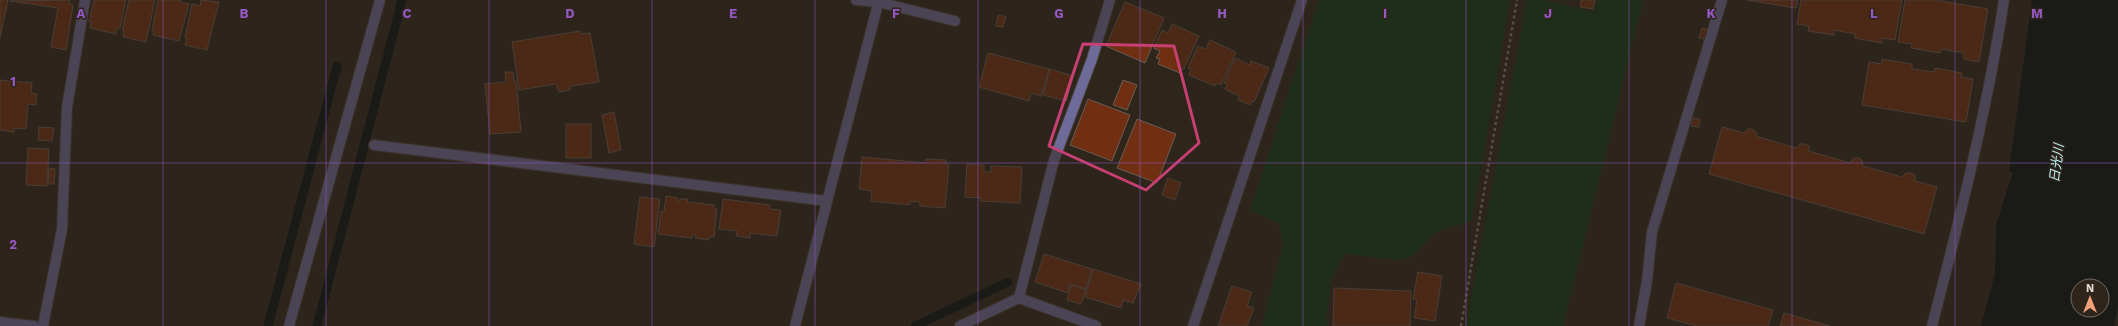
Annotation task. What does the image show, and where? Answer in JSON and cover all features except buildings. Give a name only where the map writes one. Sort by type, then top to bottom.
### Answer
[{"type":"street","points":[[43,326],[62,229],[67,107],[85,0]]},
{"type":"street","points":[[289,326],[380,0]]},
{"type":"street","points":[[856,0],[878,1],[955,21]]},
{"type":"street","points":[[1019,298],[1054,160],[1092,59],[1110,0]]},
{"type":"street","points":[[1193,326],[1302,0]]},
{"type":"street","points":[[1640,326],[1647,281],[1652,232],[1722,0]]},
{"type":"street","points":[[1932,326],[1966,195],[1990,84],[2004,0]]},
{"type":"street","points":[[795,326],[878,1]]},
{"type":"street","points":[[374,145],[827,201]]},
{"type":"street","points":[[960,326],[1019,298],[1096,326]]},
{"type":"street","points":[[0,322],[34,326]]},
{"type":"path","points":[[1461,326],[1517,0]]},
{"type":"highlighted area","points":[[1083,44],[1174,46],[1199,143],[1146,190],[1049,146]]},
{"type":"green space","points":[[1319,0],[1510,0],[1472,221],[1435,232],[1413,256],[1397,260],[1345,254],[1332,277],[1326,319],[1328,326],[1262,326],[1283,245],[1279,223],[1250,210]]},
{"type":"green space","points":[[1527,0],[1543,0],[1595,12],[1597,0],[1643,0],[1563,326],[1466,326]]},
{"type":"water","name":"日光川","points":[[2032,0],[2118,0],[2118,306],[2114,326],[1981,326],[1995,273],[1996,225],[2013,172],[2009,171]]},
{"type":"waterway","points":[[317,326],[402,0]]},
{"type":"waterway","points":[[268,326],[337,66]]},
{"type":"waterway","points":[[915,326],[1008,282]]}]
